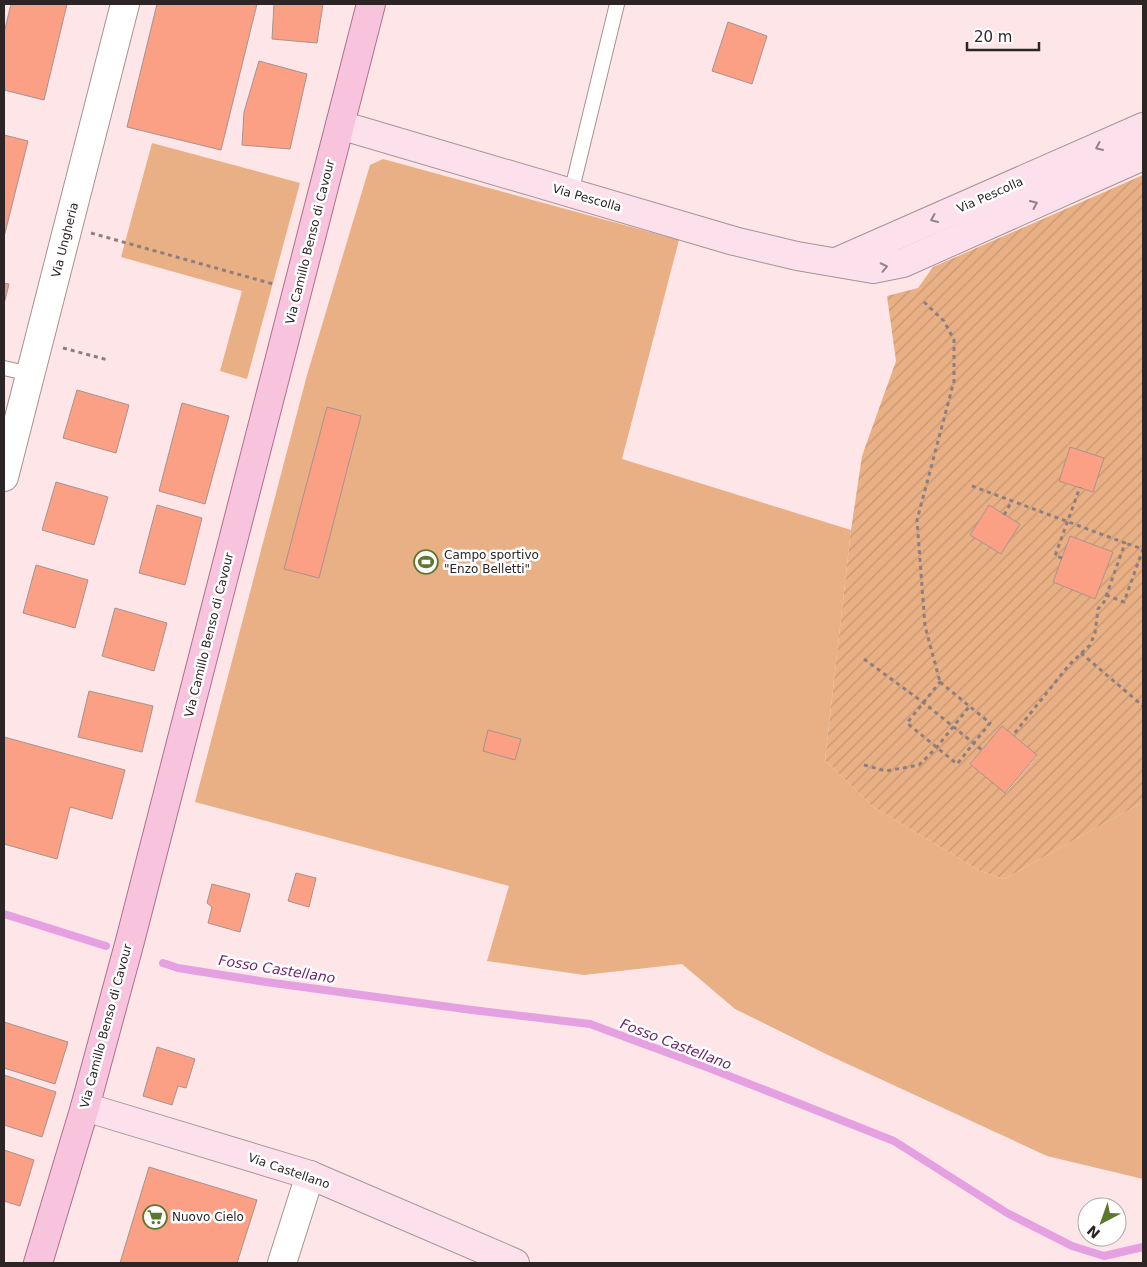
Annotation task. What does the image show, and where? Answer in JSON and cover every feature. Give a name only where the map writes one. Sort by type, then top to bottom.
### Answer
[{"type":"main road","name":"Via Camillo Benso di Cavour","points":[[38,1263],[85,1108],[140,903],[371,4]]},
{"type":"street","name":"Via Ungheria","points":[[4,477],[125,4]]},
{"type":"street","name":"Via Pescolla","points":[[340,126],[734,241],[797,256],[873,269],[903,263],[1143,156]]},
{"type":"street","name":"Via Pescolla","points":[[836,262],[1143,127]]},
{"type":"street","name":"Via Castellano","points":[[85,1108],[310,1175],[515,1263]]},
{"type":"street","points":[[282,1263],[310,1175]]},
{"type":"lane","points":[[571,193],[616,4]]},
{"type":"lane","points":[[4,368],[30,374]]},
{"type":"path","points":[[68,227],[298,290]]},
{"type":"path","points":[[924,302],[944,322],[954,340],[954,381],[916,520],[925,626],[940,682],[990,723],[956,764],[907,723],[940,682]]},
{"type":"path","points":[[39,341],[108,360]]},
{"type":"path","points":[[972,486],[1143,549],[1124,602],[1106,595]]},
{"type":"path","points":[[1062,558],[1056,556],[1080,487]]},
{"type":"path","points":[[1004,514],[1012,501]]},
{"type":"path","points":[[1013,735],[1069,665],[1090,645],[1095,633],[1098,609],[1104,602],[1126,543]]},
{"type":"path","points":[[1081,653],[1143,706]]},
{"type":"path","points":[[864,659],[924,703],[982,750]]},
{"type":"path","points":[[864,765],[886,771],[919,765],[969,707]]},
{"type":"shaded area","points":[[152,143],[300,183],[247,379],[220,371],[242,291],[121,257]]},
{"type":"shaded area","points":[[383,159],[679,240],[622,459],[851,530],[825,760],[872,806],[980,871],[1004,879],[1143,802],[1143,1179],[1047,1156],[826,1054],[735,1009],[682,964],[584,975],[487,961],[509,886],[195,802],[307,375],[370,165]]},
{"type":"shaded area","points":[[1143,175],[1143,802],[1004,879],[980,871],[872,806],[825,760],[851,530],[862,456],[896,361],[887,296],[918,288],[933,267]],"holes":[[[1070,447],[1103,458],[1093,491],[1059,481]],[[989,505],[1019,524],[1001,554],[970,535]],[[1070,536],[1113,552],[1095,599],[1053,582]],[[1002,726],[1037,756],[1006,793],[970,764]]]},
{"type":"building","points":[[11,4],[67,4],[44,100],[4,90],[4,33]]},
{"type":"building","points":[[157,4],[257,4],[221,150],[127,127]]},
{"type":"building","points":[[274,4],[323,4],[317,43],[272,39]]},
{"type":"building","points":[[728,22],[767,36],[752,84],[712,71]]},
{"type":"building","points":[[259,61],[307,74],[290,149],[242,145],[244,112]]},
{"type":"building","points":[[4,135],[28,141],[4,237]]},
{"type":"building","points":[[4,283],[9,284],[4,304]]},
{"type":"building","points":[[77,390],[129,405],[116,453],[63,438]]},
{"type":"building","points":[[182,403],[229,416],[205,504],[159,491]]},
{"type":"building","points":[[327,407],[361,416],[319,578],[284,569]]},
{"type":"building","points":[[1070,447],[1104,458],[1093,492],[1059,481]]},
{"type":"building","points":[[56,482],[108,497],[94,545],[42,530]]},
{"type":"building","points":[[157,505],[202,518],[185,585],[139,573]]},
{"type":"building","points":[[989,505],[1020,524],[1001,554],[970,535]]},
{"type":"building","points":[[1070,536],[1113,552],[1095,599],[1053,582]]},
{"type":"building","points":[[36,565],[88,580],[75,628],[23,613]]},
{"type":"building","points":[[115,608],[167,623],[154,671],[102,656]]},
{"type":"building","points":[[89,691],[153,706],[142,752],[78,737]]},
{"type":"building","points":[[1002,726],[1037,755],[1005,793],[970,764]]},
{"type":"building","points":[[488,730],[521,739],[515,760],[483,751]]},
{"type":"building","points":[[4,737],[125,770],[112,819],[70,807],[57,859],[4,844]]},
{"type":"building","points":[[296,873],[316,878],[309,907],[288,901]]},
{"type":"building","points":[[212,884],[250,894],[240,932],[208,923],[212,907],[207,903]]},
{"type":"building","points":[[4,1022],[68,1042],[55,1084],[4,1068]]},
{"type":"building","points":[[157,1047],[195,1059],[186,1088],[178,1086],[172,1105],[143,1096]]},
{"type":"building","points":[[4,1075],[56,1092],[42,1137],[4,1125]]},
{"type":"building","points":[[4,1150],[34,1160],[20,1206],[4,1201]]},
{"type":"building","points":[[149,1167],[257,1200],[237,1263],[120,1263]]},
{"type":"waterway","name":"Fosso Castellano","points":[[4,914],[106,946]]},
{"type":"waterway","name":"Fosso Castellano","points":[[163,963],[178,968],[266,982],[590,1024],[709,1068],[894,1141],[1007,1213],[1072,1246],[1104,1256],[1143,1247]]},
{"type":"place","name":"Campo sportivo \"Enzo Belletti\"","points":[[426,562]]},
{"type":"place","name":"Nuovo Cielo","points":[[155,1217]]}]
